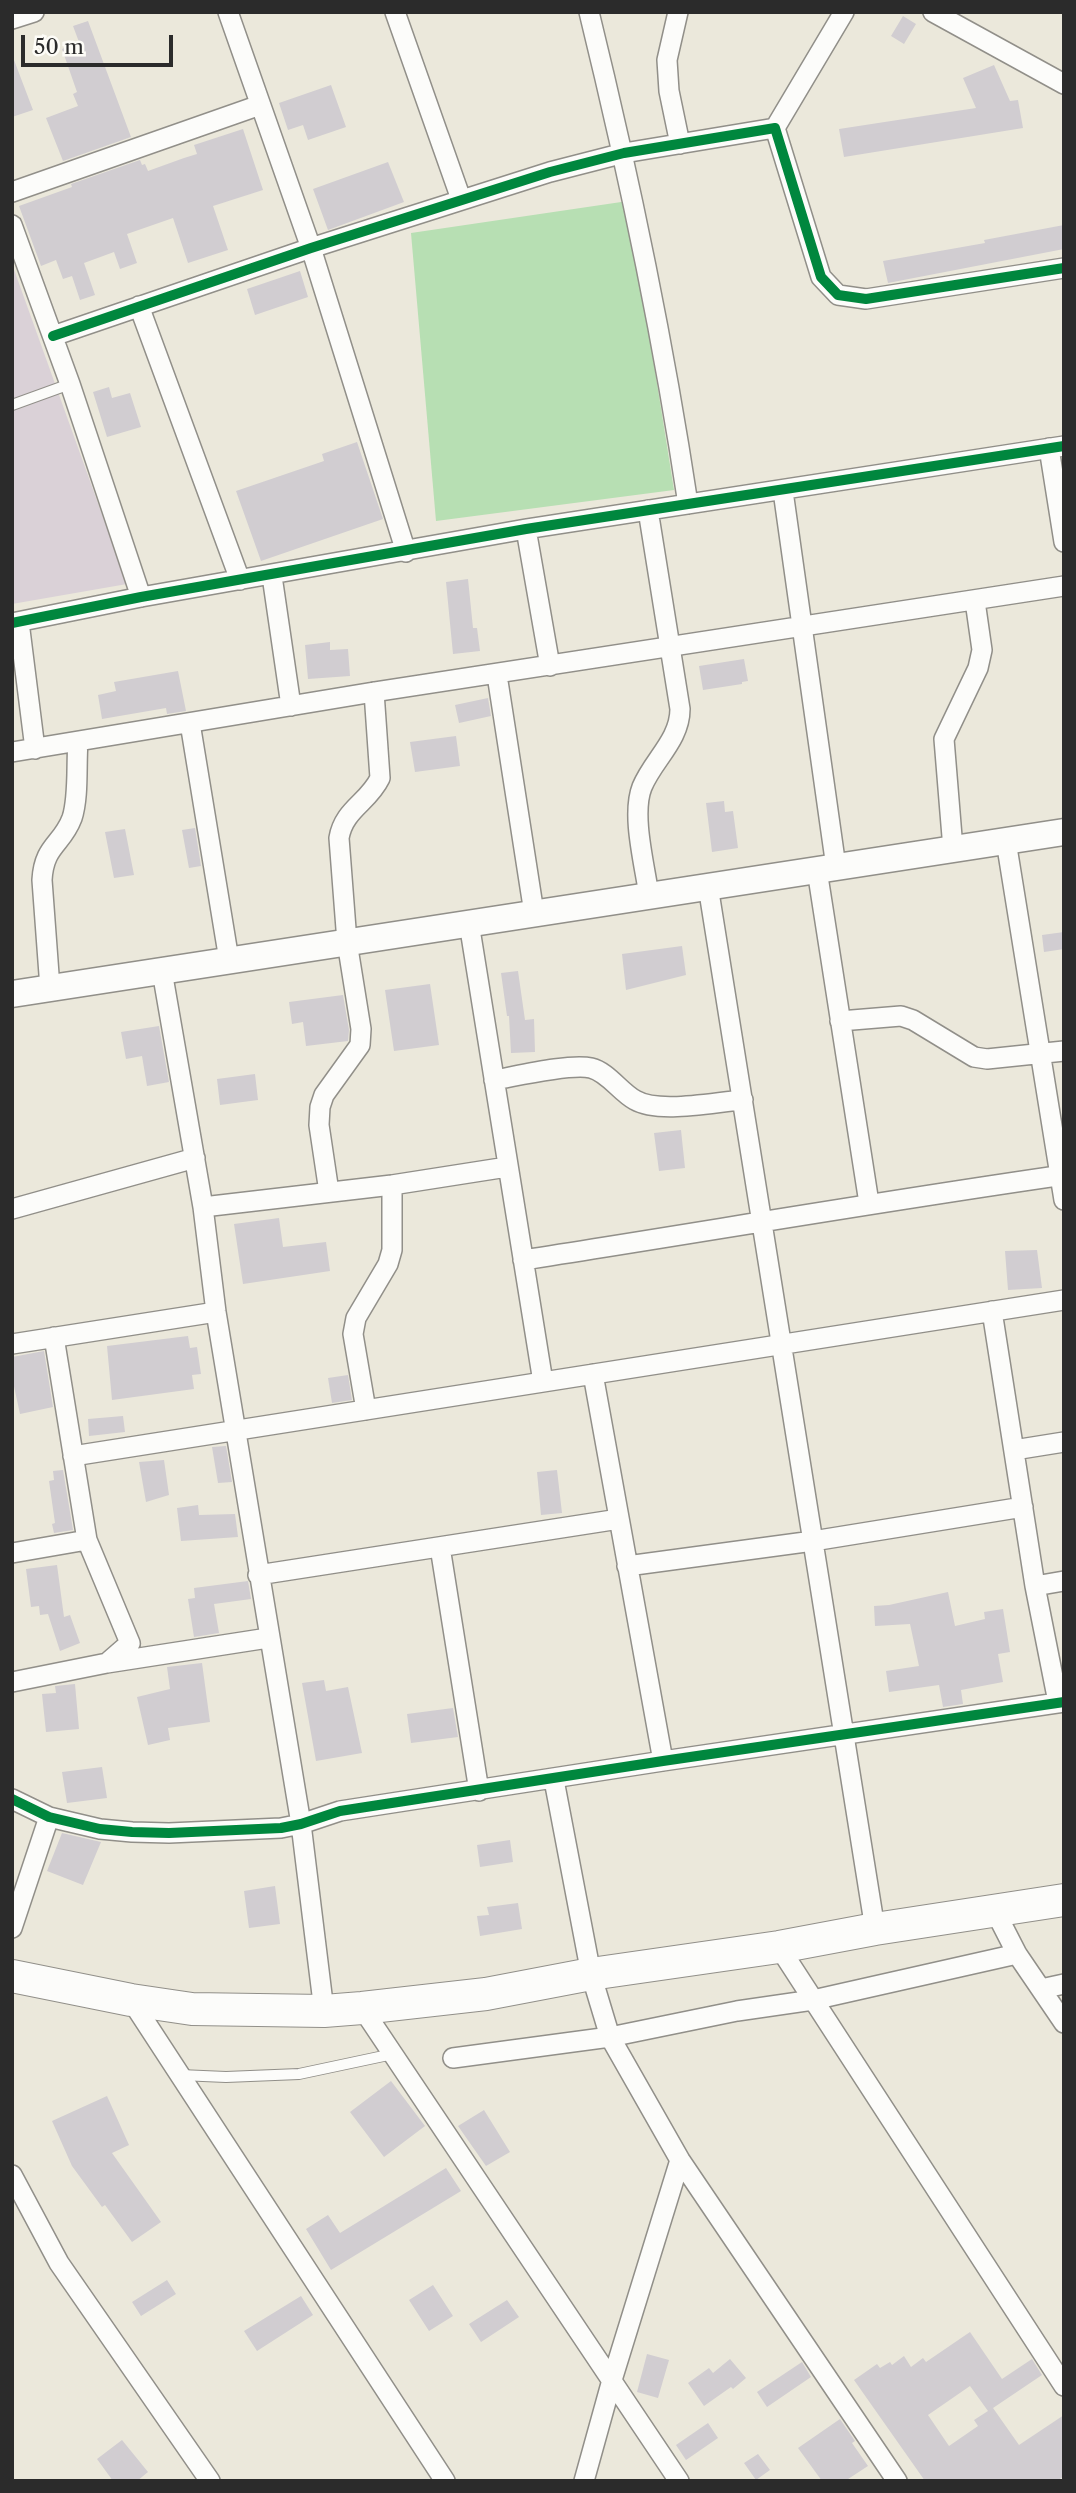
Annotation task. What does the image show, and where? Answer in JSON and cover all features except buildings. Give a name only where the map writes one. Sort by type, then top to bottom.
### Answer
[{"type":"highway","points":[[12,1976],[131,2000],[192,2009],[324,2011],[486,1994],[591,1974],[779,1947],[875,1929],[1064,1900]]},
{"type":"main road","points":[[12,994],[1064,832]]},
{"type":"street","points":[[12,19],[33,12]]},
{"type":"street","points":[[228,12],[311,248],[405,552]]},
{"type":"street","points":[[394,12],[461,199]]},
{"type":"street","points":[[589,12],[624,153],[670,389],[688,504]]},
{"type":"street","points":[[678,12],[667,60],[669,91],[680,144]]},
{"type":"street","points":[[844,12],[775,128],[821,276],[838,295],[866,299],[1064,268]]},
{"type":"street","points":[[933,12],[1064,84]]},
{"type":"street","points":[[12,192],[260,105]]},
{"type":"street","points":[[53,336],[311,248],[563,168],[624,153],[775,128]]},
{"type":"street","points":[[12,225],[70,384],[141,597]]},
{"type":"street","points":[[139,306],[240,580]]},
{"type":"street","points":[[35,748],[16,622],[141,597],[272,576],[526,529],[1057,447],[1064,542]]},
{"type":"street","points":[[783,491],[802,627],[839,1021],[869,1203]]},
{"type":"street","points":[[648,510],[680,722],[642,786],[638,799],[649,895]]},
{"type":"street","points":[[526,529],[550,666]]},
{"type":"street","points":[[272,576],[291,706]]},
{"type":"street","points":[[12,752],[374,692],[1064,586]]},
{"type":"street","points":[[953,849],[944,739],[978,668],[982,650],[975,600]]},
{"type":"street","points":[[497,675],[534,913]]},
{"type":"street","points":[[329,1192],[319,1125],[320,1107],[324,1095],[360,1045],[361,1029],[348,942],[339,838],[341,826],[347,816],[375,790],[380,778],[374,692]]},
{"type":"street","points":[[190,723],[229,960]]},
{"type":"street","points":[[50,988],[43,864],[67,829],[72,816],[78,742]]},
{"type":"street","points":[[1006,841],[1064,1200]]},
{"type":"street","points":[[708,886],[875,1929]]},
{"type":"street","points":[[469,923],[542,1382]]},
{"type":"street","points":[[162,971],[203,1207],[216,1312],[268,1638],[301,1824],[324,2011]]},
{"type":"street","points":[[839,1021],[901,1016],[913,1020],[974,1057],[987,1059],[1064,1051]]},
{"type":"street","points":[[494,1080],[578,1067],[593,1068],[634,1100],[648,1105],[663,1107],[743,1100]]},
{"type":"street","points":[[12,1209],[195,1158]]},
{"type":"street","points":[[203,1207],[392,1185],[507,1167]]},
{"type":"street","points":[[523,1261],[869,1203],[1062,1175]]},
{"type":"street","points":[[366,1410],[353,1335],[356,1318],[388,1264],[392,1250],[392,1185]]},
{"type":"street","points":[[73,1456],[1064,1300]]},
{"type":"street","points":[[12,1799],[49,1816],[100,1829],[197,1832],[281,1828],[340,1811],[1061,1702],[1035,1586],[992,1311]]},
{"type":"street","points":[[12,1344],[216,1312]]},
{"type":"street","points":[[54,1337],[87,1540],[130,1643],[107,1663]]},
{"type":"street","points":[[593,1374],[663,1761]]},
{"type":"street","points":[[1014,1450],[1064,1442]]},
{"type":"street","points":[[627,1566],[813,1541],[1023,1507]]},
{"type":"street","points":[[258,1575],[619,1520]]},
{"type":"street","points":[[12,1553],[87,1540]]},
{"type":"street","points":[[440,1547],[479,1791]]},
{"type":"street","points":[[1035,1586],[1064,1581]]},
{"type":"street","points":[[12,1682],[107,1663],[268,1638]]},
{"type":"street","points":[[554,1780],[591,1974],[610,2037],[680,2160],[897,2481]]},
{"type":"street","points":[[12,1928],[49,1816]]},
{"type":"street","points":[[995,1911],[1017,1954],[1064,2023]]},
{"type":"street","points":[[779,1947],[1064,2386]]},
{"type":"street","points":[[453,2058],[610,2037],[737,2011],[813,2000],[1017,1954]]},
{"type":"street","points":[[1041,1989],[1064,1984]]},
{"type":"street","points":[[131,2000],[445,2481]]},
{"type":"street","points":[[362,2008],[680,2481]]},
{"type":"street","points":[[584,2481],[612,2380],[680,2160]]},
{"type":"street","points":[[12,2175],[59,2263],[211,2481]]},
{"type":"lane","points":[[12,405],[70,384]]},
{"type":"lane","points":[[180,2075],[226,2077],[299,2074],[393,2054]]},
{"type":"shaded area","points":[[12,264],[127,584],[12,604]]},
{"type":"green space","points":[[628,201],[674,490],[436,521],[411,233]]},
{"type":"cycle path","points":[[53,336],[311,248],[550,172],[624,153],[775,128],[821,277],[838,295],[866,299],[1064,268]]},
{"type":"cycle path","points":[[12,623],[141,597],[526,529],[1064,446]]},
{"type":"cycle path","points":[[12,1799],[49,1817],[100,1829],[169,1833],[281,1828],[340,1811],[1064,1702]]}]
